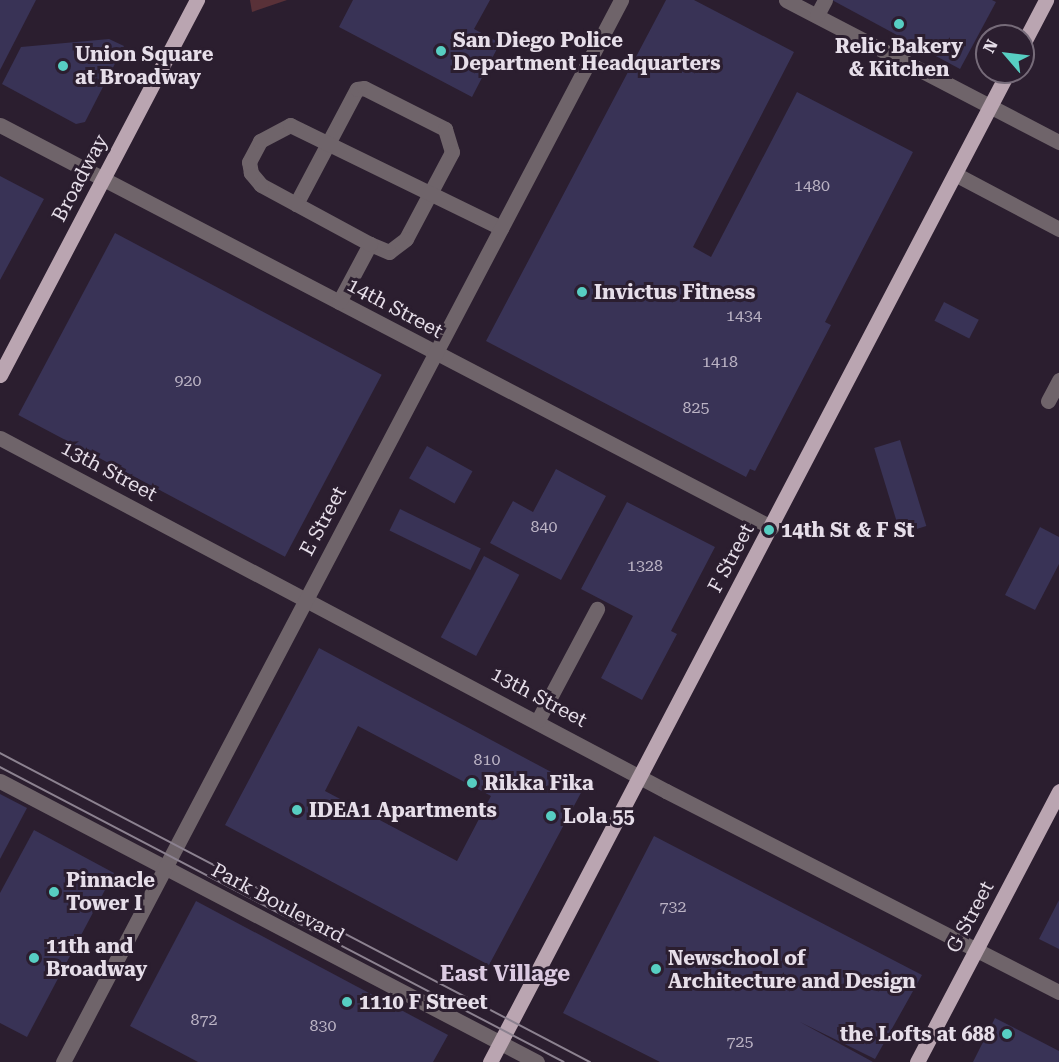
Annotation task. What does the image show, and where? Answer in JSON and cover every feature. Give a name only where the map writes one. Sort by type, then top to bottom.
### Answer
[{"type":"main road","name":"Broadway","points":[[0,375],[197,0]]},
{"type":"main road","points":[[1033,24],[1046,0]]},
{"type":"main road","name":"F Street","points":[[490,1062],[1002,84]]},
{"type":"main road","name":"G Street","points":[[917,1062],[1059,791]]},
{"type":"street","name":"E Street","points":[[63,1062],[621,0]]},
{"type":"street","points":[[786,0],[1059,142]]},
{"type":"street","points":[[817,15],[825,0]]},
{"type":"street","points":[[296,204],[326,143],[357,89],[374,93],[445,129],[451,140],[452,152],[433,195],[395,250],[389,252],[370,244],[296,204],[261,185],[251,173],[249,162],[260,141],[290,125],[326,143],[433,195],[501,228]]},
{"type":"street","name":"14th Street","points":[[0,125],[771,527]]},
{"type":"street","points":[[955,174],[1059,229]]},
{"type":"street","points":[[339,302],[370,244]]},
{"type":"street","points":[[1048,401],[1059,380]]},
{"type":"street","name":"13th Street","points":[[0,438],[1059,992]]},
{"type":"street","points":[[538,720],[597,609]]},
{"type":"street","name":"Park Boulevard","points":[[0,781],[537,1062]]},
{"type":"shaded area","points":[[250,0],[287,0],[252,12]]},
{"type":"building","points":[[0,0],[36,0],[0,70]]},
{"type":"building","name":"San Diego Police Department Headquarters","points":[[353,0],[490,0],[474,29],[500,43],[472,97],[339,27]]},
{"type":"building","points":[[666,0],[694,0],[794,52],[693,247],[711,257],[797,92],[913,152],[825,322],[831,325],[755,471],[750,469],[746,477],[486,341]]},
{"type":"building","points":[[832,0],[992,0],[996,2],[984,24],[975,24],[975,41],[960,69]]},
{"type":"building","name":"Union Square at Broadway","points":[[109,39],[124,46],[85,122],[76,124],[2,84],[21,47]]},
{"type":"building","points":[[0,176],[44,199],[0,280]]},
{"type":"building","points":[[115,233],[382,375],[285,557],[18,415]]},
{"type":"building","points":[[944,302],[979,320],[969,338],[934,321]]},
{"type":"building","points":[[900,440],[926,526],[900,534],[874,448]]},
{"type":"building","points":[[427,446],[472,471],[455,504],[409,478]]},
{"type":"building","points":[[556,469],[606,496],[561,580],[490,543],[513,501],[533,512]]},
{"type":"building","points":[[627,502],[715,547],[671,631],[677,634],[642,700],[601,678],[633,616],[581,589]]},
{"type":"building","points":[[400,509],[481,548],[470,570],[389,531]]},
{"type":"building","points":[[1040,527],[1059,537],[1059,564],[1035,610],[1005,595]]},
{"type":"building","points":[[484,556],[519,575],[476,656],[441,637]]},
{"type":"building","name":"IDEA1 Apartments","points":[[319,648],[583,789],[489,965],[225,825]],"holes":[[[358,726],[491,796],[457,861],[325,791]]]},
{"type":"building","points":[[0,794],[27,808],[0,859]]},
{"type":"building","name":"11th and Broadway","points":[[34,830],[114,873],[27,1037],[0,1023],[0,893]]},
{"type":"building","points":[[654,836],[922,975],[875,1059],[800,1022],[873,1062],[660,1062],[563,1013]]},
{"type":"building","points":[[1059,900],[1059,949],[1039,939]]},
{"type":"building","points":[[196,901],[448,1035],[433,1062],[198,1062],[130,1026]]},
{"type":"building","name":"the Lofts at 688","points":[[995,1018],[1059,1051],[1059,1062],[973,1062]]},
{"type":"tram line","points":[[0,753],[590,1062]]},
{"type":"tram line","points":[[0,767],[564,1062]]},
{"type":"place","name":"Relic Bakery & Kitchen","points":[[899,24]]},
{"type":"place","name":"San Diego Police Department Headquarters","points":[[441,51]]},
{"type":"place","name":"Union Square at Broadway","points":[[63,66]]},
{"type":"place","name":"Invictus Fitness","points":[[582,292]]},
{"type":"place","name":"14th St & F St","points":[[769,530]]},
{"type":"place","name":"Rikka Fika","points":[[472,783]]},
{"type":"place","name":"IDEA1 Apartments","points":[[297,810]]},
{"type":"place","name":"Lola 55","points":[[551,816]]},
{"type":"place","name":"Pinnacle Tower I","points":[[54,892]]},
{"type":"place","name":"11th and Broadway","points":[[34,958]]},
{"type":"place","name":"Newschool of Architecture and Design","points":[[656,969]]},
{"type":"place","name":"1110 F Street","points":[[347,1002]]},
{"type":"place","name":"the Lofts at 688","points":[[1007,1034]]},
{"type":"district","name":"East Village","points":[[505,974]]}]
